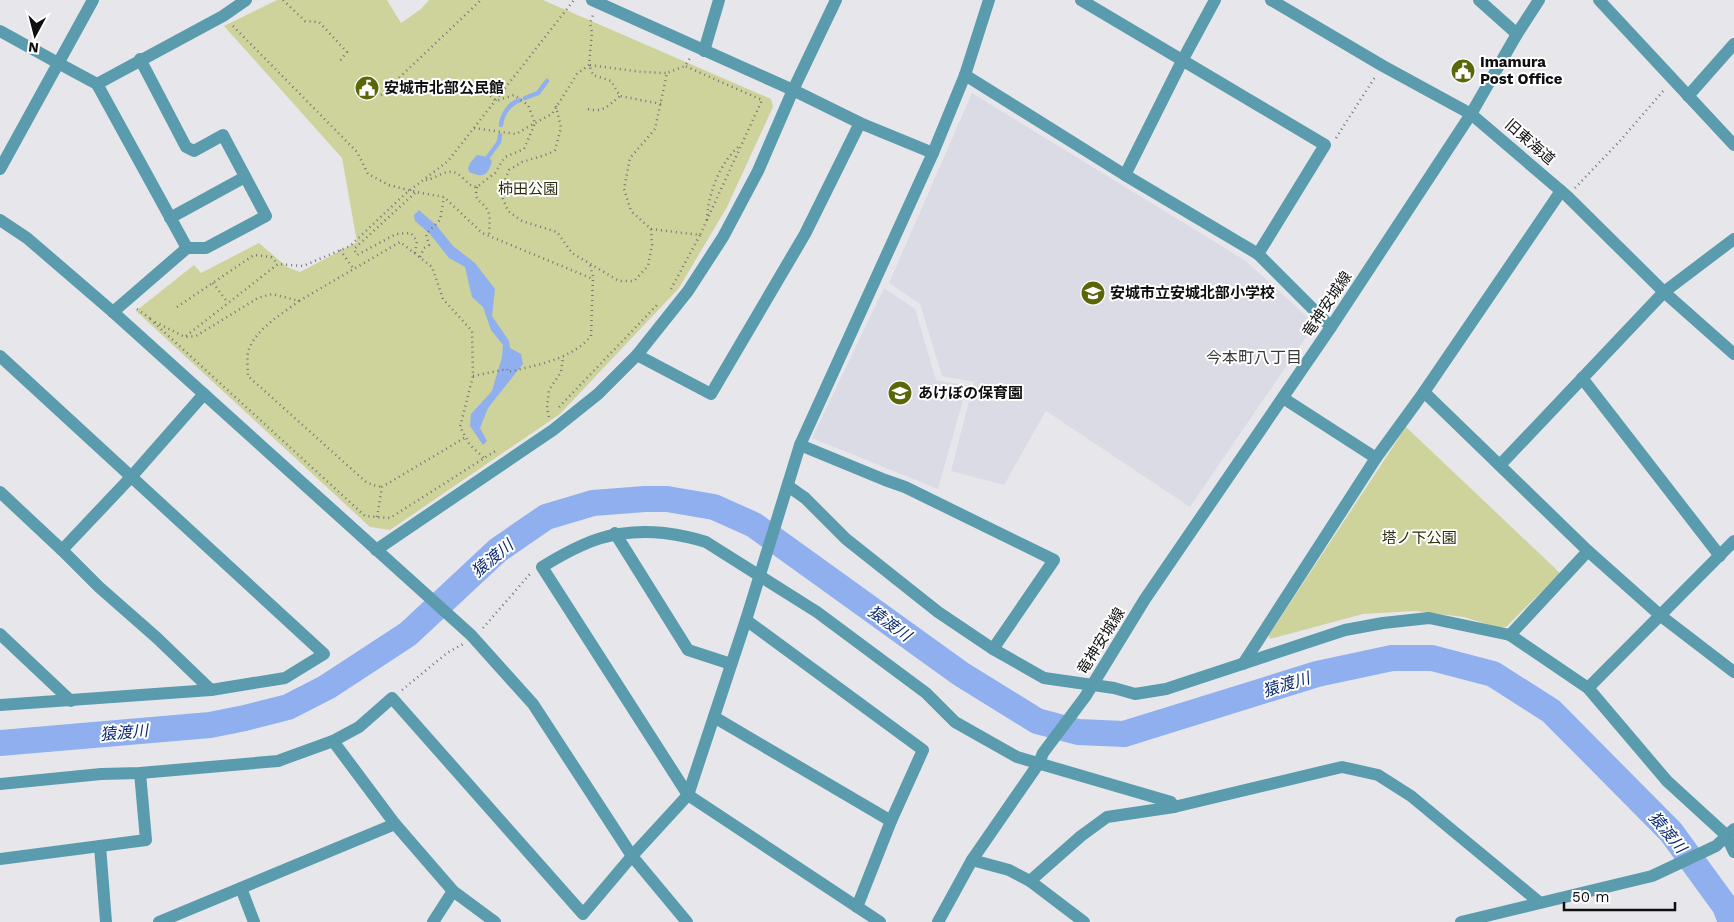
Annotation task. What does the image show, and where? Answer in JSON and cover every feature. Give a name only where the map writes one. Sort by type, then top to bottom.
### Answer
[{"type":"street","points":[[0,169],[93,0]]},
{"type":"street","points":[[97,84],[140,59],[223,16],[246,0]]},
{"type":"street","points":[[700,48],[719,0]]},
{"type":"street","points":[[376,550],[553,430],[598,394],[637,354],[688,291],[723,237],[758,170],[793,90],[836,0]]},
{"type":"street","points":[[0,784],[101,774],[140,773],[278,761],[333,741],[359,726],[392,698],[579,918],[632,856],[688,796],[746,620],[800,445],[933,153],[965,75],[989,0]]},
{"type":"street","points":[[1081,0],[1325,145],[1258,254]]},
{"type":"street","points":[[1125,174],[1215,0]]},
{"type":"street","name":"旧東海道","points":[[1271,0],[1383,66],[1471,114],[1564,193],[1664,292],[1734,354]]},
{"type":"street","points":[[1480,0],[1517,34]]},
{"type":"street","name":"竜神安城線","points":[[1041,758],[1085,697],[1146,599],[1331,327],[1471,114],[1539,0]]},
{"type":"street","points":[[1599,0],[1734,145]]},
{"type":"street","points":[[594,1],[793,90],[860,123],[933,153]]},
{"type":"street","points":[[0,31],[97,84],[187,248]]},
{"type":"street","points":[[1688,96],[1734,44]]},
{"type":"street","points":[[113,312],[187,248],[206,248],[266,216],[223,135],[194,151],[186,147],[140,59]]},
{"type":"street","points":[[965,75],[1258,254],[1331,327]]},
{"type":"street","points":[[637,354],[712,394],[806,234],[860,123]]},
{"type":"street","points":[[170,218],[245,177]]},
{"type":"street","points":[[1243,664],[1376,458],[1564,193]]},
{"type":"street","points":[[0,220],[27,238],[113,312],[471,634],[533,704],[632,856],[688,922]]},
{"type":"street","points":[[1500,465],[1664,292],[1734,239]]},
{"type":"street","points":[[0,356],[324,654],[285,678],[211,690],[0,705]]},
{"type":"street","points":[[1582,378],[1720,556]]},
{"type":"street","points":[[1424,392],[1588,551],[1661,616],[1732,667]]},
{"type":"street","points":[[62,550],[132,476],[204,394]]},
{"type":"street","points":[[1283,398],[1376,458]]},
{"type":"street","points":[[800,445],[905,487],[1054,560],[993,649]]},
{"type":"street","points":[[0,492],[99,587],[157,638],[211,690]]},
{"type":"street","points":[[786,492],[805,498],[846,540],[938,612],[993,649],[1044,678],[1114,688],[1135,694],[1166,689],[1346,630],[1383,622],[1429,618],[1510,635],[1588,688],[1667,781],[1730,832],[1734,852]]},
{"type":"street","points":[[880,922],[688,796],[542,567],[566,552],[590,541],[615,533],[646,532],[688,536],[706,542],[761,571],[926,694],[955,722],[1017,757],[1041,758],[1171,802],[1174,807]]},
{"type":"street","points":[[615,533],[688,650],[731,664]]},
{"type":"street","points":[[1588,688],[1734,541]]},
{"type":"street","points":[[1510,635],[1588,551]]},
{"type":"street","points":[[746,620],[923,750],[891,821],[857,907]]},
{"type":"street","points":[[0,634],[71,701]]},
{"type":"street","points":[[714,717],[891,821]]},
{"type":"street","points":[[333,741],[395,824],[453,891],[495,922]]},
{"type":"street","points":[[938,922],[972,860],[1041,758]]},
{"type":"street","points":[[1030,881],[1081,836],[1107,818],[1174,807],[1342,767],[1378,775],[1412,796],[1539,902]]},
{"type":"street","points":[[0,859],[146,840],[140,773]]},
{"type":"street","points":[[159,922],[395,824]]},
{"type":"street","points":[[1460,922],[1652,876],[1716,846],[1730,832]]},
{"type":"street","points":[[100,846],[106,922]]},
{"type":"street","points":[[972,860],[1009,870],[1030,881],[1084,922]]},
{"type":"street","points":[[240,888],[254,922]]},
{"type":"street","points":[[434,922],[453,891]]},
{"type":"path","points":[[283,0],[305,21],[319,22],[347,52],[340,61]]},
{"type":"path","points":[[381,95],[481,0]]},
{"type":"path","points":[[177,307],[254,255],[271,257],[278,264],[303,266],[350,246],[410,191],[448,161],[574,0]]},
{"type":"path","points":[[594,1],[590,23],[592,32],[589,65],[593,75],[610,81],[620,96],[661,104]]},
{"type":"path","points":[[223,16],[357,152],[368,174],[389,185],[444,197],[482,232],[489,236],[593,279]]},
{"type":"path","points":[[474,128],[516,134],[552,114],[577,74],[589,65],[642,72],[667,73],[686,66],[700,48]]},
{"type":"path","points":[[668,295],[707,221],[762,100],[686,66]]},
{"type":"path","points":[[1325,145],[1333,142],[1383,66]]},
{"type":"path","points":[[667,73],[655,129],[630,158],[624,189],[631,211],[651,229],[700,235]]},
{"type":"path","points":[[1564,193],[1619,142],[1673,80]]},
{"type":"path","points":[[474,81],[496,101]]},
{"type":"path","points":[[489,236],[488,213],[477,198],[477,187],[495,173],[505,157],[524,149],[535,123],[528,105],[514,95],[496,101]]},
{"type":"path","points":[[588,109],[597,111],[608,107],[620,96]]},
{"type":"path","points":[[556,106],[561,128],[554,150],[548,154],[522,162],[510,170],[504,182],[503,199],[508,211],[522,221],[557,232],[572,254],[618,281],[634,281],[648,266],[652,246],[651,229]]},
{"type":"path","points":[[707,221],[707,206],[719,174],[735,150],[743,144]]},
{"type":"path","points":[[424,180],[454,172],[472,186],[477,187]]},
{"type":"path","points":[[415,253],[418,241],[412,233],[396,234],[357,255],[354,249],[416,192]]},
{"type":"path","points":[[420,257],[428,245],[426,234],[440,220],[444,197]]},
{"type":"path","points":[[466,437],[382,487],[373,485],[366,482],[248,376],[248,351],[256,336],[299,301],[400,242],[432,267],[443,299],[472,331],[473,376],[460,427],[466,437],[470,445],[484,458]]},
{"type":"path","points":[[340,250],[353,268]]},
{"type":"path","points":[[185,337],[278,264]]},
{"type":"path","points":[[473,376],[507,369],[508,372],[558,359],[585,342],[591,336],[593,279],[590,264]]},
{"type":"path","points":[[213,283],[228,303]]},
{"type":"path","points":[[299,301],[272,294],[258,298],[196,336],[185,337],[150,319],[365,516],[390,518],[500,448]]},
{"type":"path","points":[[549,417],[661,302]]},
{"type":"path","points":[[553,430],[547,408],[549,390],[561,372],[564,356]]},
{"type":"path","points":[[377,517],[382,487]]},
{"type":"shaded area","name":"安城市立安城北部小学校","points":[[972,93],[1246,261],[1315,324],[1190,507],[1046,411],[1004,485],[951,471],[974,382],[942,376],[920,304],[889,283]]},
{"type":"shaded area","name":"あけぼの保育園","points":[[884,288],[915,309],[936,380],[969,386],[963,400],[938,489],[812,438]]},
{"type":"green space","name":"柿田公園","points":[[277,0],[387,0],[401,23],[421,9],[429,0],[543,0],[771,99],[773,107],[727,207],[679,288],[560,414],[390,530],[370,527],[136,311],[194,265],[201,273],[259,243],[287,267],[300,272],[357,242],[342,158],[224,26]]},
{"type":"green space","name":"塔ノ下公園","points":[[1406,427],[1560,573],[1506,627],[1496,627],[1464,617],[1414,611],[1363,614],[1270,639],[1269,635]]},
{"type":"water","points":[[477,155],[488,157],[492,161],[487,173],[478,175],[469,172],[470,163]]},
{"type":"water","points":[[419,210],[437,226],[453,246],[475,263],[495,289],[492,316],[509,341],[510,348],[521,354],[523,364],[488,408],[480,428],[487,441],[483,445],[470,426],[471,414],[492,391],[502,357],[503,345],[491,330],[483,307],[472,297],[465,267],[449,258],[430,234],[415,221],[414,215]]},
{"type":"waterway","points":[[525,98],[538,93],[547,81]]},
{"type":"waterway","points":[[501,125],[507,110],[520,100]]},
{"type":"waterway","points":[[488,157],[499,142],[500,135]]},
{"type":"waterway","name":"猿渡川","points":[[0,743],[210,725],[288,707],[327,687],[408,634],[498,550],[546,517],[593,503],[667,499],[714,507],[754,525],[961,674],[1037,721],[1078,732],[1124,734],[1317,674],[1392,658],[1432,658],[1493,674],[1551,711],[1671,832],[1725,906],[1731,922]]},
{"type":"place","name":"Imamura Post Office","points":[[1463,71]]},
{"type":"place","name":"安城市北部公民館","points":[[367,88]]},
{"type":"place","name":"安城市立安城北部小学校","points":[[1093,293]]},
{"type":"place","name":"あけぼの保育園","points":[[900,393]]},
{"type":"district","name":"今本町八丁目","points":[[1254,357]]}]
